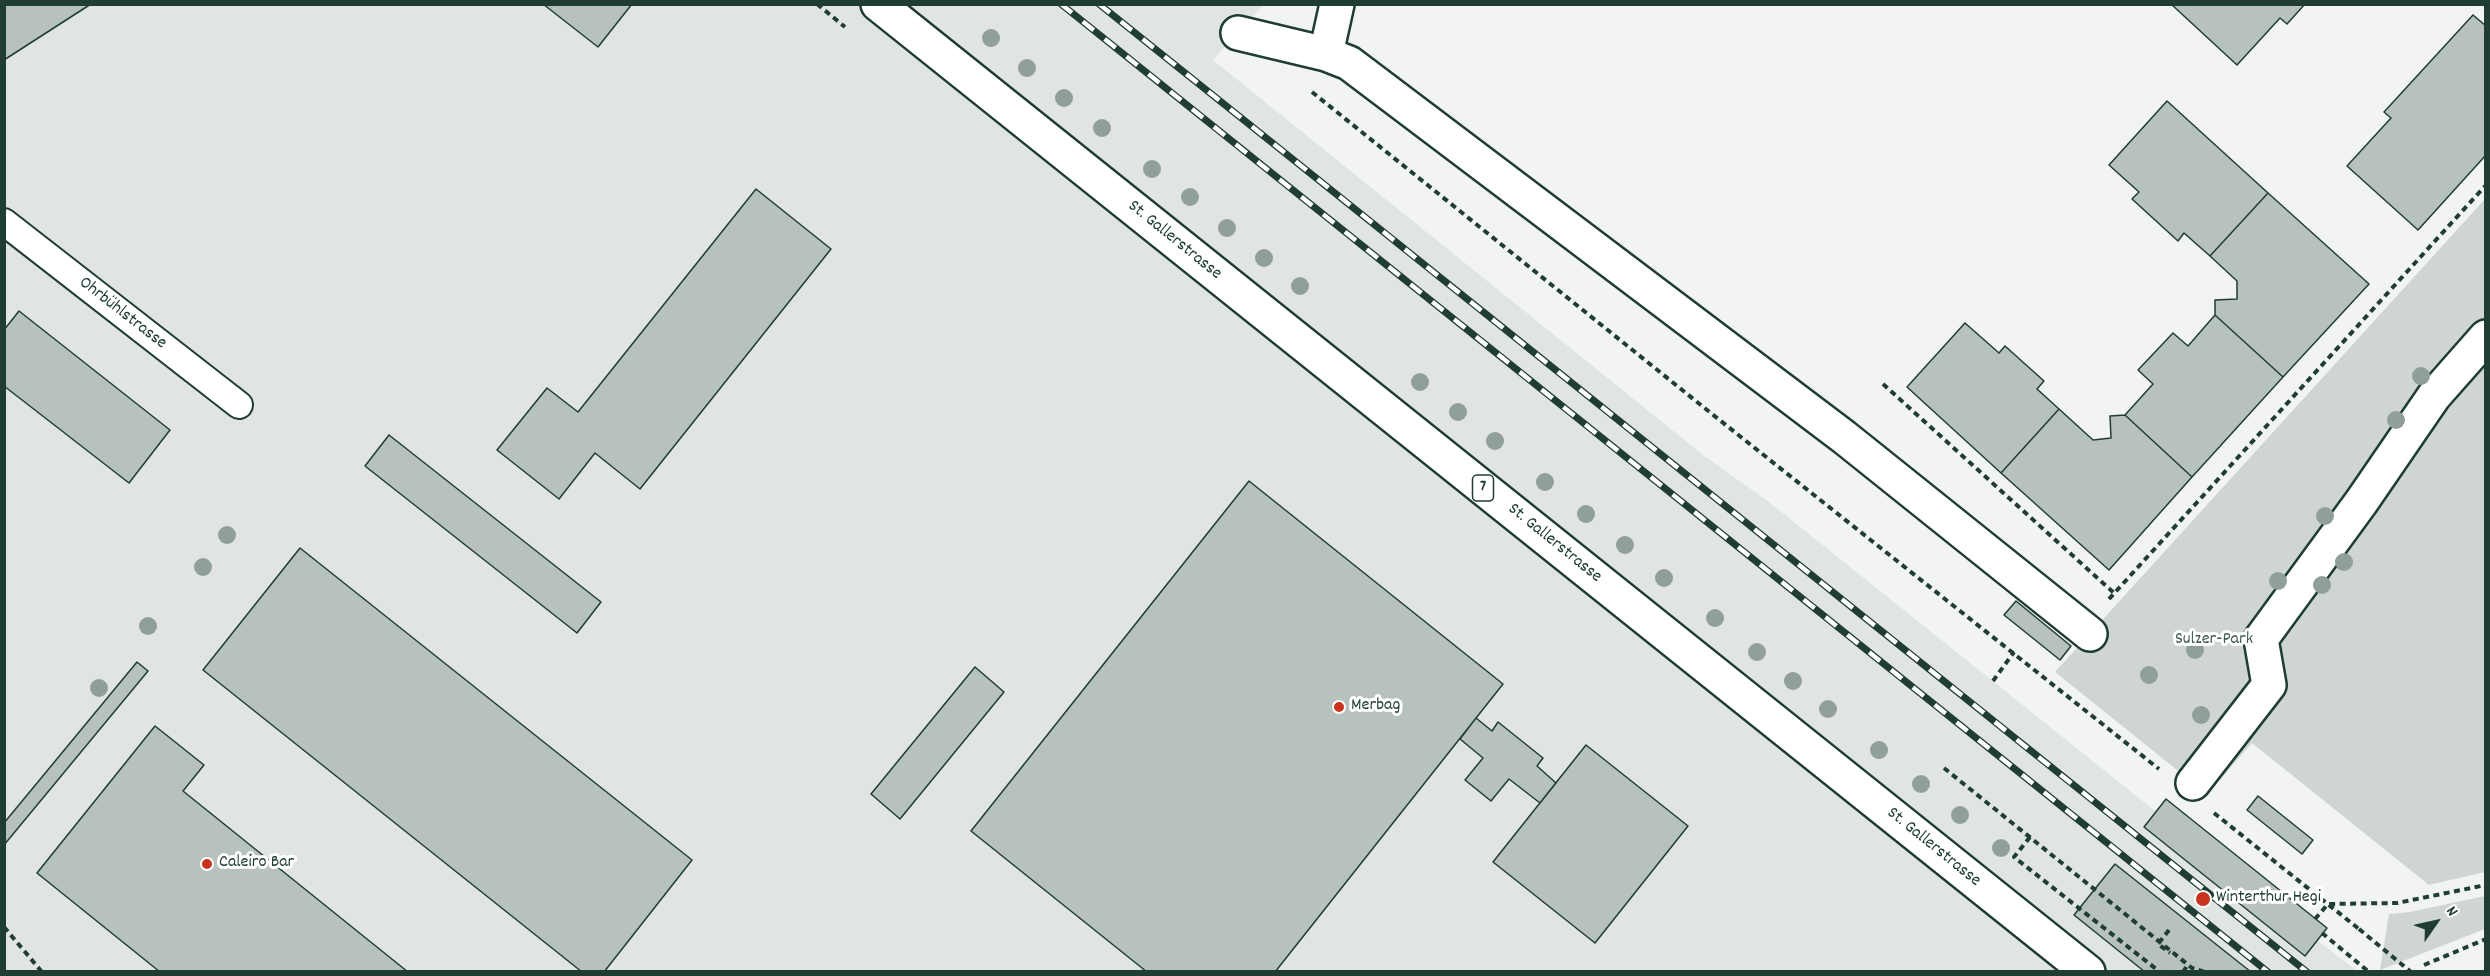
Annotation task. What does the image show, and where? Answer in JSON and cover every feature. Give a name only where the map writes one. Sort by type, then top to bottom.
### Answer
[{"type":"street","name":"St. Gallerstrasse","points":[[878,4],[2088,972]]},
{"type":"street","points":[[1326,54],[1337,4]]},
{"type":"street","points":[[1238,33],[1326,54],[1349,63],[1844,437],[2086,631]]},
{"type":"street","points":[[2193,783],[2269,685],[2261,639],[2362,501],[2434,396],[2486,337]]},
{"type":"lane","name":"Ohrbühlstrasse","points":[[4,222],[239,405]]},
{"type":"path","points":[[1303,85],[2159,770]]},
{"type":"path","points":[[2086,631],[2114,593],[2486,185]]},
{"type":"path","points":[[1883,384],[2114,593]]},
{"type":"path","points":[[1992,681],[2014,652]]},
{"type":"path","points":[[1944,768],[2192,968],[2205,972]]},
{"type":"path","points":[[2213,813],[2411,972]]},
{"type":"path","points":[[2030,837],[2014,857],[2160,972]]},
{"type":"path","points":[[2328,904],[2397,903],[2486,885]]},
{"type":"path","points":[[2316,920],[2328,904]]},
{"type":"path","points":[[4,927],[42,972]]},
{"type":"path","points":[[2169,930],[2158,944],[2187,966],[2191,972]]},
{"type":"path","points":[[2322,933],[2369,972]]},
{"type":"path","points":[[2424,965],[2486,939]]},
{"type":"path","points":[[2183,972],[2187,966]]},
{"type":"shaded area","points":[[5,4],[1263,5],[1213,60],[1703,455],[1769,502],[2155,811],[2166,799],[2327,928],[2317,940],[2357,971],[5,972]]},
{"type":"green space","name":"Sulzer-Park","points":[[2485,199],[2485,872],[2429,885],[2252,743],[2207,794],[2055,672]]},
{"type":"green space","points":[[2485,896],[2485,929],[2380,970],[2389,914],[2410,912]]},
{"type":"building","points":[[4,4],[91,4],[4,60]]},
{"type":"building","points":[[543,4],[632,4],[598,47]]},
{"type":"building","points":[[2171,4],[2305,4],[2287,24],[2280,18],[2237,65]]},
{"type":"building","points":[[2473,15],[2486,26],[2486,155],[2418,230],[2347,166],[2391,118],[2384,112]]},
{"type":"building","points":[[2167,101],[2268,193],[2210,256],[2184,233],[2178,241],[2132,199],[2139,192],[2109,165]]},
{"type":"building","points":[[756,189],[831,249],[640,489],[595,453],[559,499],[497,450],[547,388],[578,412]]},
{"type":"building","points":[[2268,193],[2369,284],[2283,377],[2215,315],[2215,300],[2237,299],[2237,281],[2210,256]]},
{"type":"building","points":[[19,311],[170,430],[129,483],[4,386],[4,330]]},
{"type":"building","points":[[2215,315],[2283,377],[2192,477],[2125,415],[2153,384],[2138,370],[2173,333],[2188,346]]},
{"type":"building","points":[[1965,323],[1999,353],[2005,346],[2044,381],[2037,389],[2059,409],[2001,473],[1907,387]]},
{"type":"building","points":[[2059,409],[2093,440],[2111,438],[2110,416],[2125,415],[2192,477],[2109,570],[2001,473]]},
{"type":"building","points":[[389,435],[601,602],[577,633],[365,466]]},
{"type":"building","points":[[1249,481],[1503,684],[1275,972],[1147,972],[971,831]]},
{"type":"building","points":[[300,548],[692,860],[604,972],[582,972],[203,670]]},
{"type":"building","points":[[2016,601],[2071,646],[2060,660],[2004,615]]},
{"type":"building","points":[[137,662],[148,671],[4,845],[4,823]]},
{"type":"building","points":[[975,667],[1004,692],[900,819],[871,794]]},
{"type":"building","points":[[1476,718],[1492,731],[1498,722],[1543,758],[1537,766],[1556,783],[1540,803],[1509,779],[1491,801],[1465,780],[1483,758],[1460,739]]},
{"type":"building","points":[[155,726],[204,765],[183,791],[408,972],[160,972],[37,873]]},
{"type":"building","points":[[1586,745],[1688,826],[1595,943],[1493,862]]},
{"type":"building","points":[[2258,796],[2313,840],[2302,854],[2247,810]]},
{"type":"building","points":[[2166,799],[2327,928],[2305,956],[2144,827]]},
{"type":"building","points":[[2115,864],[2251,972],[2145,972],[2074,915]]},
{"type":"railway","points":[[1061,4],[2268,972]]},
{"type":"railway","points":[[1099,4],[2307,972]]},
{"type":"place","name":"Merbag","points":[[1339,707]]},
{"type":"place","name":"Caleiro Bar","points":[[207,864]]},
{"type":"place","name":"Winterthur Hegi","points":[[2203,899]]}]
